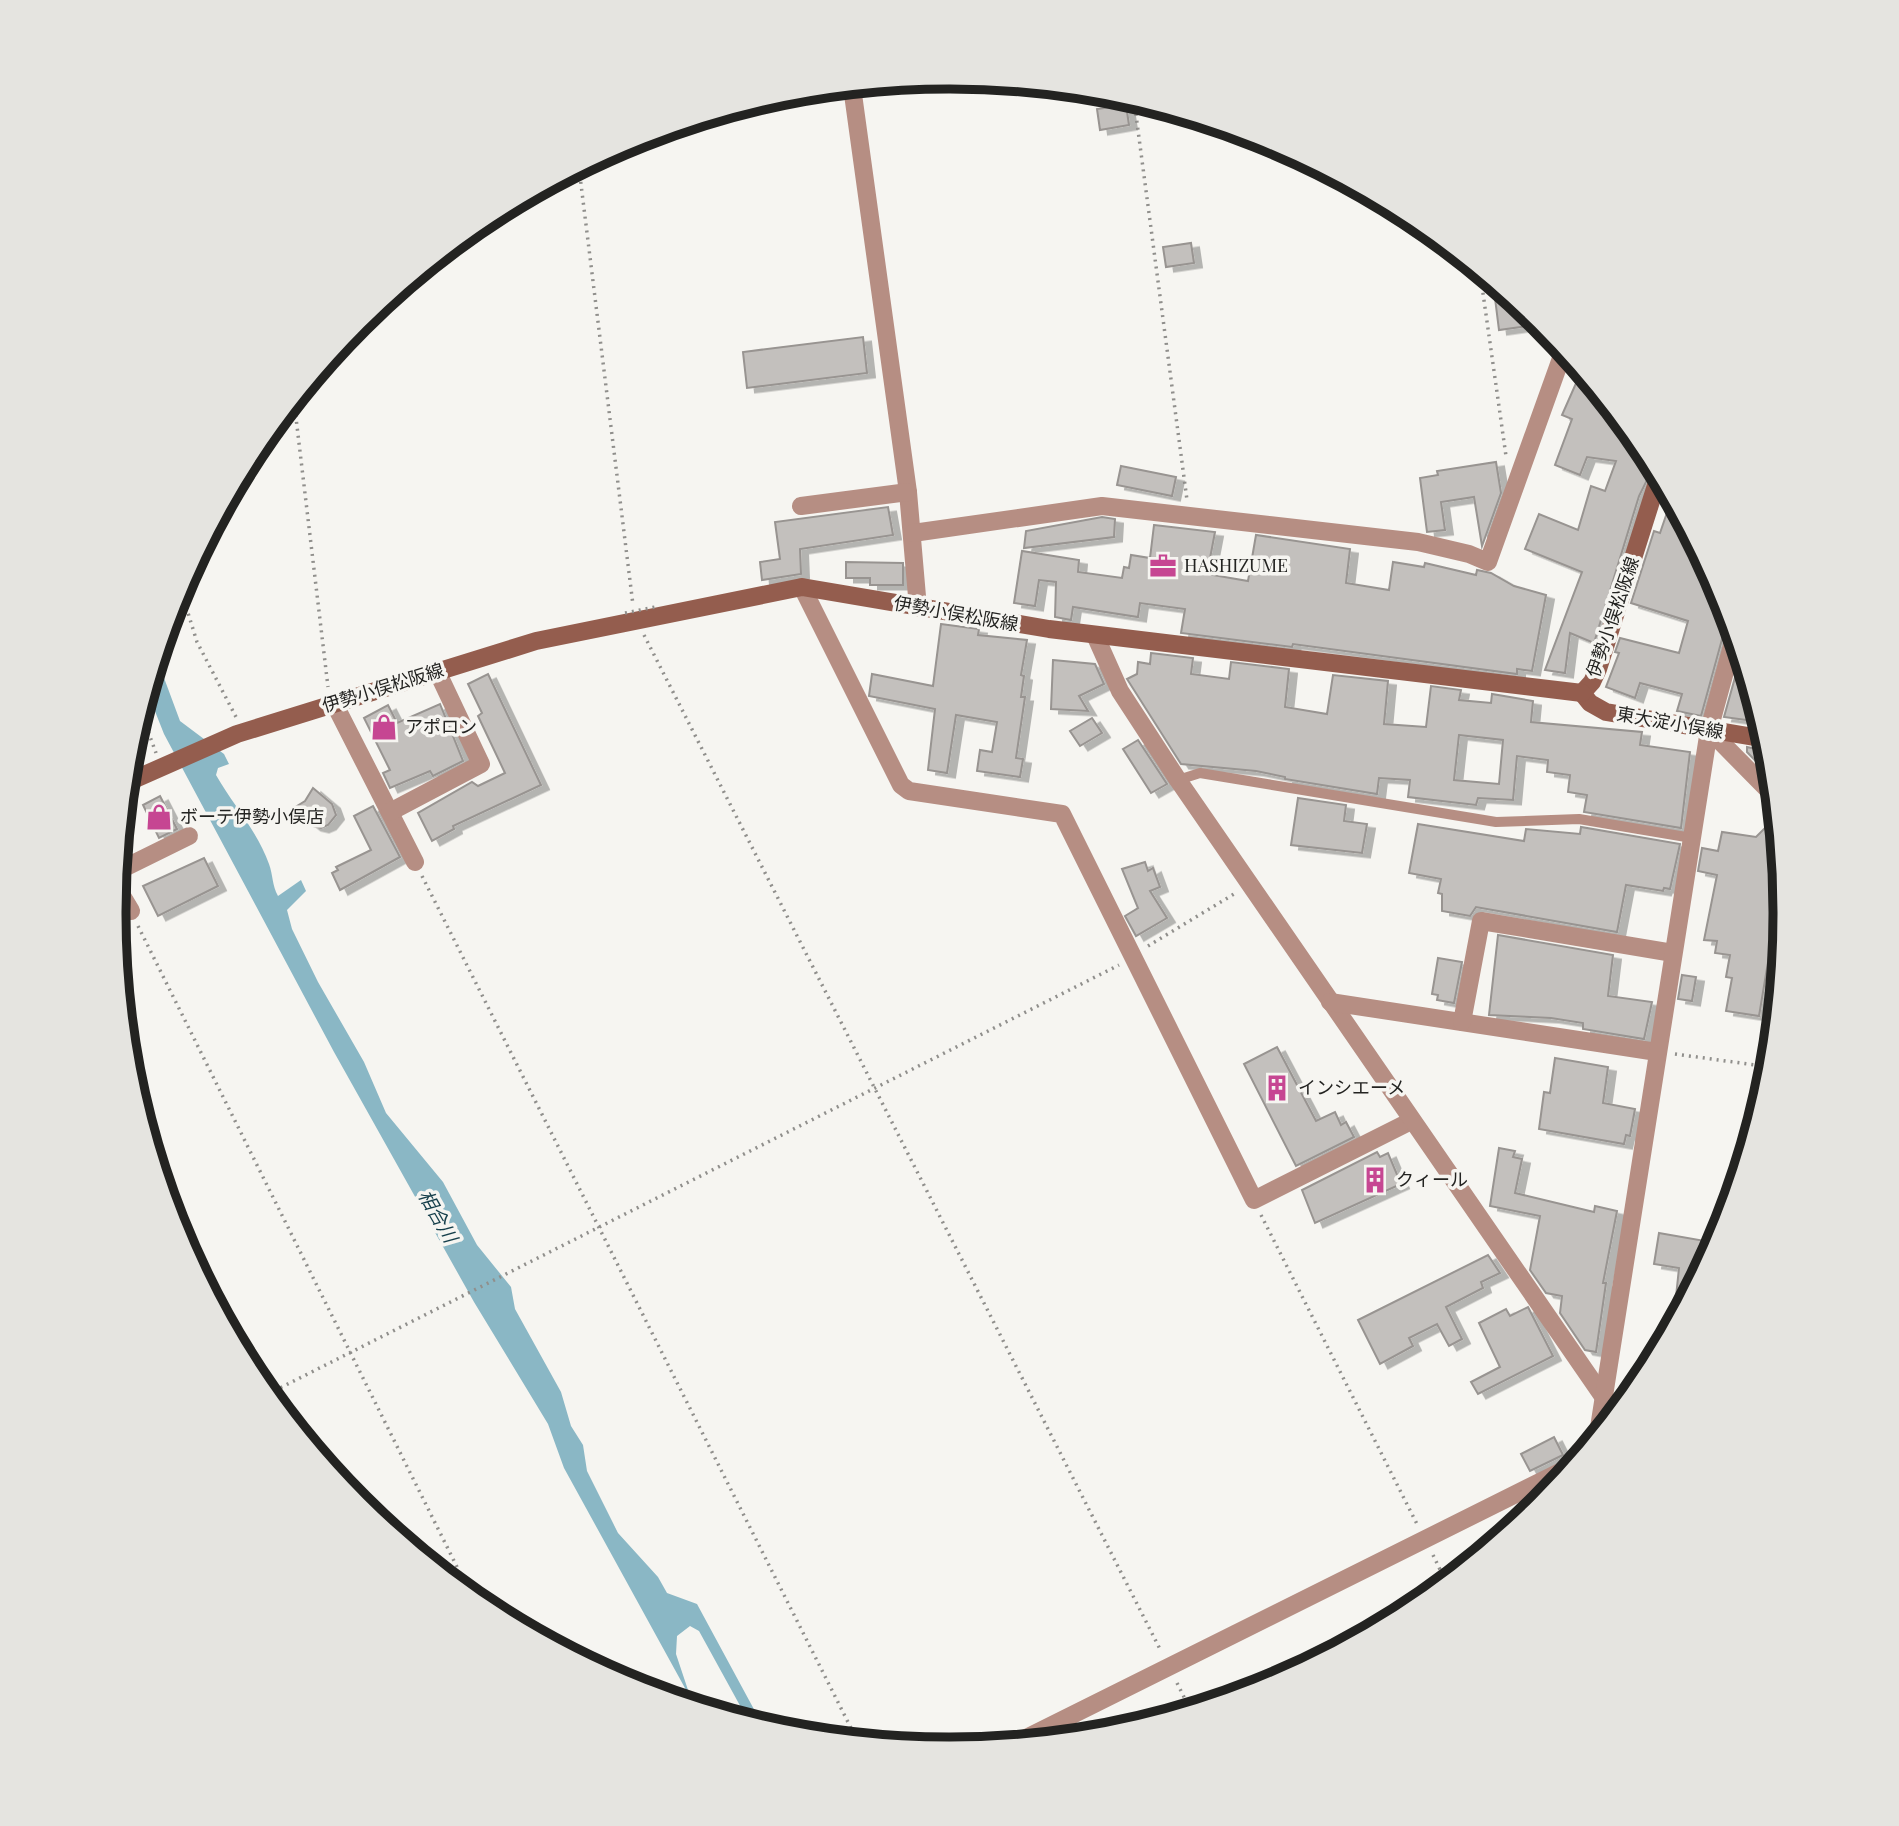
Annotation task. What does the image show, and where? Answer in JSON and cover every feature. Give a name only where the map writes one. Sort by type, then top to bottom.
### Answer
[{"type":"main road","name":"伊勢小俣松阪線","points":[[138,777],[240,733],[536,641],[630,616],[802,587],[1095,635],[1582,693],[1592,682],[1598,669],[1655,488]]},
{"type":"main road","name":"東大淀小俣線","points":[[1582,693],[1590,703],[1606,712],[1754,737]]},
{"type":"street","points":[[853,95],[908,492],[918,608]]},
{"type":"street","points":[[913,533],[1102,506],[1418,542],[1469,554],[1488,562],[1560,360]]},
{"type":"street","points":[[801,506],[908,492]]},
{"type":"street","points":[[802,587],[901,785],[909,791],[1062,814],[1254,1200],[1411,1121]]},
{"type":"street","points":[[1095,635],[1120,691],[1178,780],[1609,1405]]},
{"type":"street","points":[[1600,1418],[1660,1053],[1673,953],[1709,730],[1731,651]]},
{"type":"street","points":[[390,812],[481,764],[437,671]]},
{"type":"street","points":[[334,703],[415,862]]},
{"type":"street","points":[[1709,730],[1762,784]]},
{"type":"street","points":[[128,867],[189,836]]},
{"type":"street","points":[[126,903],[131,911]]},
{"type":"street","points":[[1462,1022],[1482,920],[1673,953]]},
{"type":"street","points":[[1331,1002],[1660,1053]]},
{"type":"street","points":[[1038,1732],[1548,1478]]},
{"type":"lane","points":[[1178,780],[1200,773],[1496,822],[1579,819],[1692,838]]},
{"type":"path","points":[[1135,111],[1189,516]]},
{"type":"path","points":[[580,177],[630,616],[1186,1702]]},
{"type":"path","points":[[1482,285],[1504,452],[1518,479]]},
{"type":"path","points":[[295,414],[329,693],[334,703]]},
{"type":"path","points":[[185,605],[197,642],[240,733]]},
{"type":"path","points":[[630,616],[655,607]]},
{"type":"path","points":[[147,729],[162,766]]},
{"type":"path","points":[[415,862],[852,1731]]},
{"type":"path","points":[[278,1389],[599,1229],[1131,957],[1250,885]]},
{"type":"path","points":[[131,911],[462,1577]]},
{"type":"path","points":[[1660,1053],[1758,1066]]},
{"type":"path","points":[[1254,1200],[1442,1574]]},
{"type":"water","name":"相合川","points":[[162,672],[180,721],[224,754],[229,764],[218,768],[216,775],[264,852],[278,896],[301,880],[306,891],[287,910],[292,929],[318,982],[364,1062],[386,1113],[443,1182],[477,1245],[511,1287],[515,1309],[561,1392],[571,1426],[583,1445],[587,1471],[618,1533],[658,1577],[667,1593],[697,1604],[756,1714],[743,1711],[699,1631],[690,1626],[677,1636],[676,1654],[688,1694],[564,1468],[548,1424],[474,1302],[334,1052],[164,734],[153,705]]},
{"type":"building","points":[[1116,106],[1127,109],[1129,125],[1100,130],[1097,109]]},
{"type":"building","points":[[1191,243],[1194,263],[1166,267],[1163,247]]},
{"type":"building","points":[[1497,298],[1527,326],[1499,330]]},
{"type":"building","points":[[863,337],[867,373],[747,388],[743,352]]},
{"type":"building","points":[[1577,380],[1648,478],[1639,496],[1594,643],[1570,633],[1565,673],[1545,670],[1582,572],[1525,549],[1539,514],[1578,530],[1591,486],[1605,491],[1616,461],[1587,457],[1580,475],[1555,465],[1572,419],[1562,415]]},
{"type":"building","points":[[1496,462],[1501,493],[1482,546],[1474,497],[1441,502],[1445,530],[1427,532],[1420,478],[1438,475],[1437,471]]},
{"type":"building","points":[[1121,466],[1176,477],[1172,496],[1117,485]]},
{"type":"building","points":[[888,507],[893,535],[800,549],[801,574],[762,580],[760,562],[780,559],[775,522]]},
{"type":"building","points":[[1668,510],[1711,598],[1724,632],[1701,716],[1677,711],[1682,694],[1640,683],[1635,698],[1606,687],[1619,653],[1615,652],[1620,638],[1679,653],[1688,621],[1631,603],[1654,531],[1660,533]]},
{"type":"building","points":[[1102,517],[1115,519],[1114,537],[1024,548],[1026,531]]},
{"type":"building","points":[[1154,525],[1215,532],[1207,574],[1248,581],[1256,535],[1350,549],[1346,583],[1389,590],[1393,562],[1424,567],[1425,563],[1476,575],[1477,570],[1491,573],[1514,586],[1546,595],[1532,671],[1517,669],[1517,674],[1293,644],[1292,647],[1181,633],[1185,609],[1140,603],[1138,617],[1073,607],[1071,620],[1055,617],[1056,582],[1039,580],[1035,606],[1014,603],[1022,551],[1079,560],[1078,572],[1122,578],[1124,567],[1129,568],[1131,555],[1150,558]]},
{"type":"building","points":[[846,562],[903,563],[903,585],[870,585],[870,578],[846,578]]},
{"type":"building","points":[[941,624],[979,629],[978,635],[1027,640],[1021,675],[1024,676],[1021,697],[1025,697],[1016,758],[1023,759],[1020,777],[977,771],[980,750],[992,752],[997,722],[956,715],[947,773],[928,770],[935,709],[869,696],[872,674],[933,686]]},
{"type":"building","points":[[1151,653],[1193,658],[1191,674],[1229,679],[1231,662],[1289,669],[1285,707],[1327,714],[1333,675],[1388,681],[1384,724],[1426,727],[1431,686],[1461,690],[1459,700],[1491,703],[1492,694],[1533,701],[1531,722],[1642,732],[1640,745],[1690,752],[1681,828],[1584,812],[1587,795],[1568,792],[1570,775],[1547,772],[1548,760],[1517,756],[1513,800],[1478,798],[1476,805],[1408,797],[1410,780],[1379,778],[1377,794],[1285,779],[1256,771],[1181,764],[1127,679],[1137,674],[1138,662],[1150,664]],"holes":[[[1459,735],[1503,740],[1499,784],[1454,780]]]},
{"type":"building","points":[[1053,660],[1095,664],[1104,684],[1079,696],[1088,711],[1051,709]]},
{"type":"building","points":[[1737,671],[1750,720],[1724,717]]},
{"type":"building","points":[[488,674],[541,785],[453,826],[454,829],[432,841],[418,813],[472,782],[478,786],[505,773],[478,716],[482,713],[468,684]]},
{"type":"building","points":[[440,704],[463,761],[433,776],[430,771],[390,788],[383,773],[390,770],[364,718],[388,705],[397,723]]},
{"type":"building","points":[[1092,718],[1102,733],[1080,746],[1070,731]]},
{"type":"building","points":[[1138,740],[1167,784],[1151,793],[1123,749]]},
{"type":"building","points":[[1747,747],[1756,749],[1759,765],[1747,752]]},
{"type":"building","points":[[313,788],[332,804],[336,815],[328,825],[321,828],[313,826],[292,809],[305,801]]},
{"type":"building","name":"ボーテ伊勢小俣店","points":[[160,796],[177,829],[159,838],[143,805]]},
{"type":"building","points":[[1298,798],[1346,805],[1344,821],[1367,824],[1362,853],[1291,845]]},
{"type":"building","points":[[373,806],[400,857],[340,890],[332,873],[338,870],[336,867],[371,850],[354,816]]},
{"type":"building","points":[[1418,824],[1524,841],[1526,829],[1580,834],[1581,827],[1680,844],[1670,889],[1664,888],[1663,891],[1626,885],[1617,932],[1476,907],[1470,916],[1442,911],[1442,894],[1438,893],[1441,879],[1409,873]]},
{"type":"building","points":[[1768,825],[1772,938],[1759,1016],[1726,1011],[1732,978],[1726,977],[1730,955],[1715,953],[1717,941],[1704,940],[1717,875],[1698,871],[1702,848],[1718,851],[1722,832],[1756,837]]},
{"type":"building","points":[[204,858],[218,886],[158,916],[143,886]]},
{"type":"building","points":[[1145,862],[1148,871],[1153,868],[1160,887],[1150,891],[1167,918],[1136,936],[1125,916],[1138,908],[1122,869]]},
{"type":"building","points":[[1498,935],[1613,955],[1608,996],[1652,1002],[1644,1039],[1583,1029],[1583,1023],[1551,1018],[1489,1015]]},
{"type":"building","points":[[1438,958],[1462,962],[1454,1003],[1437,1000],[1438,995],[1432,994]]},
{"type":"building","points":[[1682,975],[1696,977],[1692,1001],[1678,999]]},
{"type":"building","name":"インシエーメ","points":[[1277,1047],[1316,1121],[1335,1112],[1341,1125],[1346,1122],[1354,1137],[1296,1166],[1244,1064]]},
{"type":"building","points":[[1555,1058],[1608,1067],[1603,1103],[1635,1109],[1630,1136],[1626,1135],[1624,1144],[1539,1129],[1544,1092],[1550,1093]]},
{"type":"building","points":[[1499,1148],[1515,1151],[1513,1157],[1522,1159],[1515,1193],[1594,1212],[1595,1206],[1617,1211],[1603,1283],[1606,1283],[1596,1352],[1585,1350],[1560,1313],[1562,1296],[1546,1293],[1530,1270],[1540,1216],[1490,1206]]},
{"type":"building","points":[[1377,1152],[1380,1157],[1388,1153],[1401,1184],[1315,1223],[1302,1190]]},
{"type":"building","points":[[1659,1233],[1705,1241],[1676,1301],[1679,1268],[1654,1264]]},
{"type":"building","points":[[1488,1255],[1500,1273],[1481,1282],[1483,1288],[1446,1307],[1462,1339],[1449,1346],[1437,1324],[1409,1338],[1413,1346],[1380,1364],[1358,1320]]},
{"type":"building","points":[[1528,1307],[1553,1356],[1478,1394],[1471,1382],[1500,1367],[1479,1323],[1506,1309],[1510,1316]]},
{"type":"building","points":[[1554,1437],[1563,1455],[1530,1471],[1521,1454]]},
{"type":"place","name":"HASHIZUME","points":[[1163,566]]},
{"type":"place","name":"アポロン","points":[[384,727]]},
{"type":"place","name":"ボーテ伊勢小俣店","points":[[159,817]]},
{"type":"place","name":"インシエーメ","points":[[1277,1088]]},
{"type":"place","name":"クィール","points":[[1375,1180]]}]
